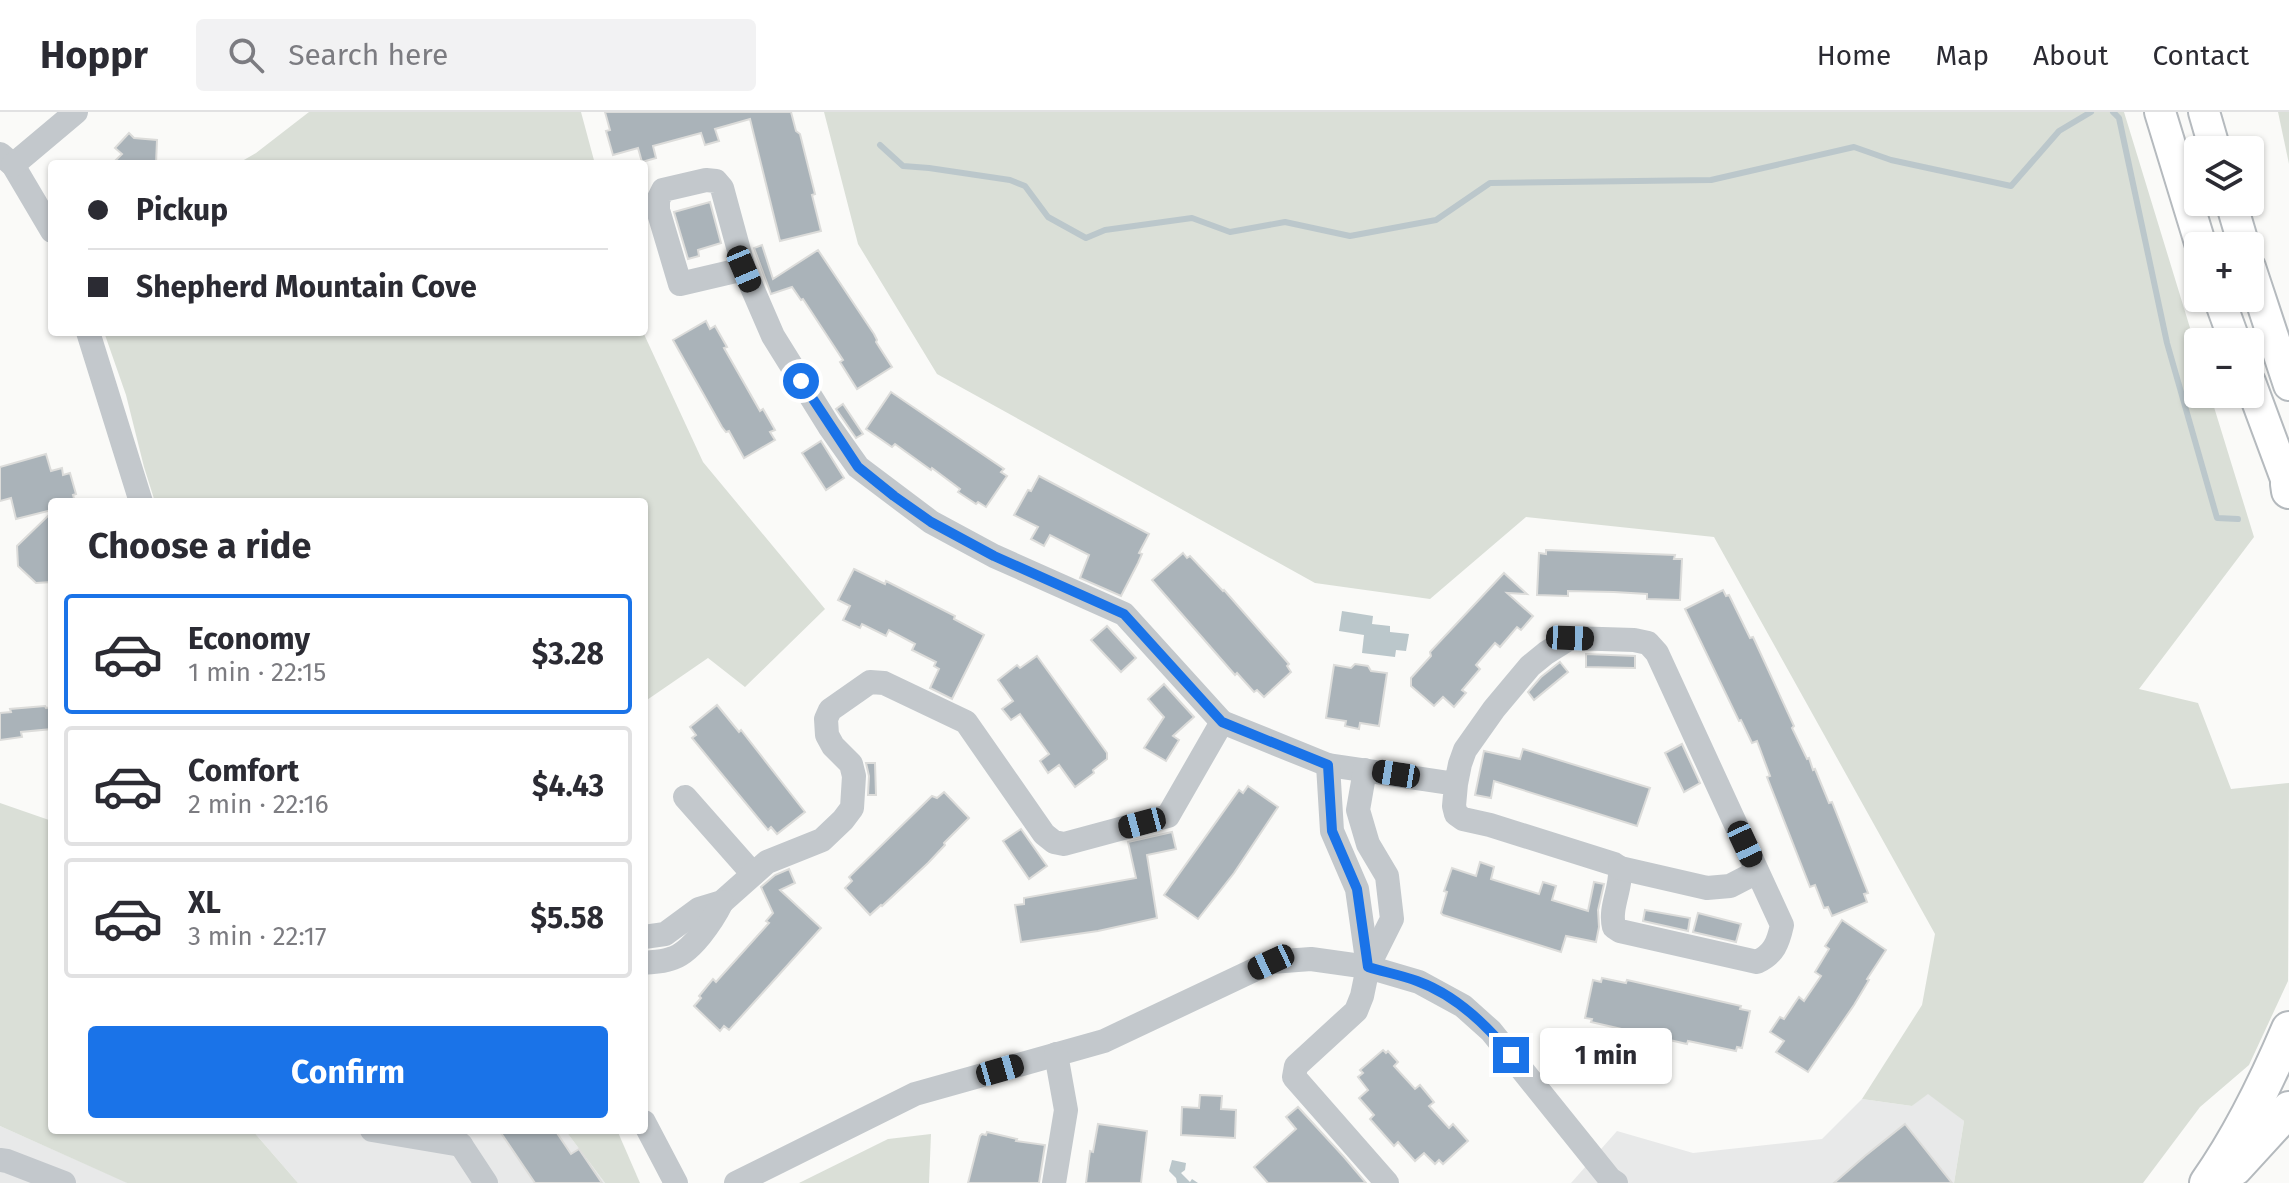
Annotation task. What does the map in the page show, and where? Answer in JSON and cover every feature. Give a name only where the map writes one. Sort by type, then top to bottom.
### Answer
[{"type":"highway","points":[[2207,1183],[2230,1151],[2269,1077],[2289,1029]]},
{"type":"highway","points":[[2221,1183],[2289,1109]]},
{"type":"main road","points":[[2160,112],[2197,232]]},
{"type":"main road","points":[[2204,112],[2211,136]]},
{"type":"main road","points":[[2264,309],[2289,385]]},
{"type":"main road","points":[[2260,408],[2289,487]]},
{"type":"street","points":[[48,225],[7,159],[76,112]]},
{"type":"street","points":[[744,269],[680,284],[658,210],[658,200],[663,190],[706,180],[716,181],[722,188],[744,269],[773,336],[829,426],[858,467],[931,522],[994,556],[1124,614],[1222,722],[1328,765],[1456,784]]},
{"type":"street","points":[[89,336],[140,498]]},
{"type":"street","points":[[1620,868],[1621,878],[1611,916],[1614,927],[1620,931],[1757,962],[1768,957],[1778,943],[1782,925],[1657,653],[1648,643],[1634,640],[1570,638],[1530,666],[1465,750],[1456,784],[1456,814],[1463,819],[1591,856],[1620,868],[1707,888],[1730,886],[1757,872]]},
{"type":"street","points":[[648,962],[672,959],[681,954],[712,922],[722,902],[767,862],[822,840],[843,820],[852,808],[854,776],[851,764],[827,735],[826,719],[830,710],[870,682],[884,683],[966,722],[1044,834],[1054,842],[1064,844],[1168,816],[1222,722]]},
{"type":"street","points":[[1328,765],[1332,831],[1357,889],[1368,967]]},
{"type":"street","points":[[1365,770],[1358,810],[1368,844],[1387,876],[1392,919],[1368,967],[1356,1011],[1296,1066],[1294,1077],[1387,1183]]},
{"type":"street","points":[[685,797],[753,874]]},
{"type":"street","points":[[1331,819],[1360,818]]},
{"type":"street","points":[[648,936],[665,934],[699,909],[722,902]]},
{"type":"street","points":[[736,1183],[915,1094],[1104,1041],[1271,962],[1311,959],[1368,967],[1419,982],[1463,1006],[1491,1031],[1616,1183]]},
{"type":"street","points":[[1054,1183],[1066,1110],[1056,1054]]},
{"type":"street","points":[[648,1130],[676,1183]]},
{"type":"street","points":[[418,1134],[453,1137],[486,1183]]},
{"type":"street","points":[[0,1160],[64,1183]]},
{"type":"shaded area","points":[[309,112],[581,112],[594,160],[244,160]]},
{"type":"shaded area","points":[[824,112],[2124,112],[2190,328],[2184,328],[2184,408],[2214,408],[2254,537],[2139,689],[2198,703],[2231,789],[2289,783],[2288,981],[2249,1065],[2200,1107],[2143,1183],[1954,1183],[1964,1121],[1928,1094],[1912,1106],[1862,1099],[1922,1005],[1935,934],[1714,537],[1526,517],[1430,599],[1315,583],[937,374],[858,244]]},
{"type":"shaded area","points":[[2278,112],[2289,112],[2289,164]]},
{"type":"shaded area","points":[[105,336],[645,336],[703,462],[825,609],[745,687],[708,658],[648,699],[648,498],[154,498],[126,395]]},
{"type":"shaded area","points":[[1342,611],[1373,616],[1372,624],[1390,626],[1390,632],[1409,634],[1406,651],[1396,650],[1395,657],[1362,653],[1364,635],[1339,631]]},
{"type":"shaded area","points":[[0,803],[48,820],[48,1134],[255,1134],[298,1183],[127,1183],[0,1126]]},
{"type":"shaded area","points":[[1928,1093],[1964,1121],[1954,1183],[1571,1183],[1617,1131],[1693,1153],[1822,1139],[1862,1099],[1912,1106]]},
{"type":"shaded area","points":[[0,1126],[126,1182],[127,1183],[0,1183]]},
{"type":"shaded area","points":[[255,1134],[568,1134],[605,1183],[298,1183]]},
{"type":"shaded area","points":[[568,1134],[619,1134],[640,1183],[605,1183]]},
{"type":"shaded area","points":[[931,1134],[929,1183],[799,1183],[888,1139]]},
{"type":"shaded area","points":[[1172,1160],[1186,1163],[1181,1173],[1190,1182],[1192,1179],[1198,1183],[1177,1183],[1169,1171]]},
{"type":"building","points":[[605,112],[791,112],[796,131],[800,134],[821,231],[780,241],[750,119],[715,129],[719,141],[705,145],[701,133],[653,146],[656,158],[648,160],[641,160],[638,148],[613,155],[606,131],[610,130]]},
{"type":"building","points":[[129,133],[134,138],[157,140],[156,160],[116,160],[122,154],[115,148]]},
{"type":"building","points":[[710,202],[721,243],[698,250],[699,256],[688,259],[674,212]]},
{"type":"building","points":[[762,245],[773,279],[818,250],[874,334],[892,367],[857,389],[840,362],[843,360],[803,299],[792,287],[771,294],[754,248]]},
{"type":"building","points":[[706,321],[710,329],[715,326],[760,411],[763,409],[775,430],[770,432],[775,440],[744,458],[729,431],[722,427],[673,340]]},
{"type":"building","points":[[891,392],[1004,469],[1001,472],[1007,476],[986,507],[958,492],[960,489],[932,468],[866,429]]},
{"type":"building","points":[[843,404],[863,434],[856,438],[836,409]]},
{"type":"building","points":[[821,441],[844,478],[826,490],[802,453]]},
{"type":"building","points":[[46,454],[51,471],[62,468],[63,475],[70,473],[76,494],[74,498],[48,498],[48,511],[16,519],[11,498],[0,501],[0,467]]},
{"type":"building","points":[[1039,476],[1149,534],[1121,596],[1080,578],[1089,555],[1050,535],[1044,546],[1031,539],[1038,527],[1014,515]]},
{"type":"building","points":[[48,516],[48,582],[36,583],[18,566],[17,546]]},
{"type":"building","points":[[1546,550],[1675,555],[1674,559],[1682,559],[1680,600],[1647,599],[1647,594],[1614,592],[1568,591],[1568,596],[1537,595],[1539,553],[1546,554]]},
{"type":"building","points":[[1183,553],[1187,558],[1190,556],[1224,590],[1289,664],[1287,666],[1291,672],[1264,697],[1257,690],[1254,692],[1237,673],[1235,675],[1152,580]]},
{"type":"building","points":[[854,569],[885,584],[886,581],[955,616],[954,619],[984,635],[952,699],[930,688],[939,669],[934,666],[936,662],[912,650],[915,644],[889,630],[886,636],[862,624],[860,628],[843,620],[850,606],[838,600]]},
{"type":"building","points":[[1504,573],[1527,594],[1507,593],[1533,616],[1521,630],[1517,627],[1500,647],[1495,643],[1476,665],[1480,669],[1462,690],[1466,693],[1454,707],[1443,697],[1434,706],[1411,686],[1411,678],[1431,656],[1430,652]]},
{"type":"building","points":[[1723,590],[1726,596],[1729,595],[1750,638],[1753,637],[1794,726],[1792,728],[1815,769],[1829,803],[1832,802],[1868,893],[1864,894],[1867,902],[1832,916],[1828,907],[1824,908],[1815,885],[1810,887],[1767,777],[1770,776],[1757,741],[1752,743],[1739,721],[1685,609]]},
{"type":"building","points":[[1107,626],[1136,658],[1121,672],[1091,640]]},
{"type":"building","points":[[1586,654],[1635,656],[1635,668],[1586,667]]},
{"type":"building","points":[[1037,656],[1107,753],[1107,759],[1093,770],[1094,773],[1075,787],[1059,765],[1048,773],[1040,761],[1049,754],[1020,714],[1011,720],[1002,709],[1013,701],[998,680],[1017,665],[1020,668]]},
{"type":"building","points":[[1560,662],[1568,672],[1534,700],[1528,692]]},
{"type":"building","points":[[1355,664],[1368,666],[1371,671],[1387,673],[1379,726],[1360,723],[1359,729],[1345,726],[1346,721],[1326,718],[1334,665],[1351,668]]},
{"type":"building","points":[[1164,684],[1194,717],[1173,736],[1179,740],[1166,761],[1144,748],[1164,717],[1148,699]]},
{"type":"building","points":[[717,705],[739,732],[741,730],[805,812],[777,834],[771,827],[768,830],[692,738],[696,735],[690,727]]},
{"type":"building","points":[[45,706],[48,708],[48,729],[21,732],[22,737],[0,740],[0,713],[11,712],[10,709]]},
{"type":"building","points":[[1682,744],[1700,783],[1684,792],[1665,753]]},
{"type":"building","points":[[1523,749],[1650,788],[1637,826],[1494,781],[1491,798],[1475,795],[1484,751],[1520,759]]},
{"type":"building","points":[[866,763],[875,763],[876,795],[868,795]]},
{"type":"building","points":[[1248,786],[1278,807],[1234,873],[1198,919],[1164,895],[1239,790],[1243,793]]},
{"type":"building","points":[[944,792],[969,818],[928,863],[870,915],[845,888],[852,881],[849,877],[932,796],[937,798]]},
{"type":"building","points":[[1021,829],[1047,866],[1029,879],[1003,841]]},
{"type":"building","points":[[1172,832],[1176,849],[1147,855],[1157,918],[1098,931],[1021,942],[1015,905],[1024,904],[1024,898],[1136,878],[1128,842]]},
{"type":"building","points":[[1480,862],[1494,867],[1491,879],[1539,894],[1543,882],[1556,886],[1552,900],[1588,911],[1594,882],[1604,884],[1596,942],[1566,936],[1561,952],[1443,915],[1447,892],[1444,891],[1452,868],[1476,876]]},
{"type":"building","points":[[789,869],[795,883],[780,890],[821,928],[729,1030],[724,1026],[720,1031],[694,1006],[713,979],[716,982],[769,923],[766,921],[773,913],[761,887],[775,875]]},
{"type":"building","points":[[1645,910],[1690,918],[1688,931],[1643,921]]},
{"type":"building","points":[[1698,913],[1741,924],[1736,942],[1693,932]]},
{"type":"building","points":[[1842,920],[1886,950],[1854,1005],[1808,1072],[1776,1052],[1784,1041],[1770,1032],[1780,1017],[1784,1019],[1799,997],[1804,1001],[1821,976],[1815,972],[1829,949],[1825,946]]},
{"type":"building","points":[[1602,978],[1626,983],[1627,980],[1741,1006],[1740,1009],[1750,1011],[1742,1048],[1737,1047],[1736,1051],[1688,1041],[1687,1044],[1591,1022],[1592,1019],[1585,1018],[1593,980],[1601,982]]},
{"type":"building","points":[[1383,1050],[1398,1062],[1394,1066],[1415,1089],[1420,1085],[1434,1102],[1429,1106],[1449,1128],[1453,1124],[1468,1141],[1443,1164],[1439,1160],[1435,1164],[1424,1153],[1415,1161],[1398,1142],[1394,1146],[1370,1119],[1374,1115],[1359,1098],[1368,1090],[1358,1077],[1363,1073],[1360,1070]]},
{"type":"building","points":[[1200,1095],[1222,1096],[1221,1109],[1236,1110],[1235,1138],[1181,1135],[1182,1107],[1199,1108]]},
{"type":"building","points":[[1298,1107],[1366,1183],[1268,1183],[1254,1167],[1296,1129],[1286,1117]]},
{"type":"building","points":[[1098,1124],[1147,1131],[1141,1183],[1086,1183],[1090,1151],[1093,1152]]},
{"type":"building","points":[[1905,1124],[1952,1183],[1834,1183],[1865,1156]]},
{"type":"building","points":[[987,1132],[1016,1141],[1045,1145],[1039,1183],[968,1183],[980,1136]]},
{"type":"building","points":[[502,1134],[558,1134],[571,1154],[579,1149],[602,1183],[535,1183]]},
{"type":"waterway","points":[[880,145],[903,166],[1010,180],[1025,186],[1048,217],[1086,238],[1105,230],[1192,218],[1230,232],[1285,222],[1350,236],[1436,220],[1490,183],[1711,180],[1854,147],[1891,160],[2011,186],[2059,131],[2091,112]]},
{"type":"waterway","points":[[2113,112],[2119,118],[2167,343],[2217,518],[2238,519]]},
{"type":"route","points":[[801,381],[858,467],[894,496],[931,522],[994,556],[1124,614],[1222,722],[1328,765],[1332,831],[1357,889],[1368,967],[1419,982],[1463,1006],[1491,1031],[1511,1055]]}]
